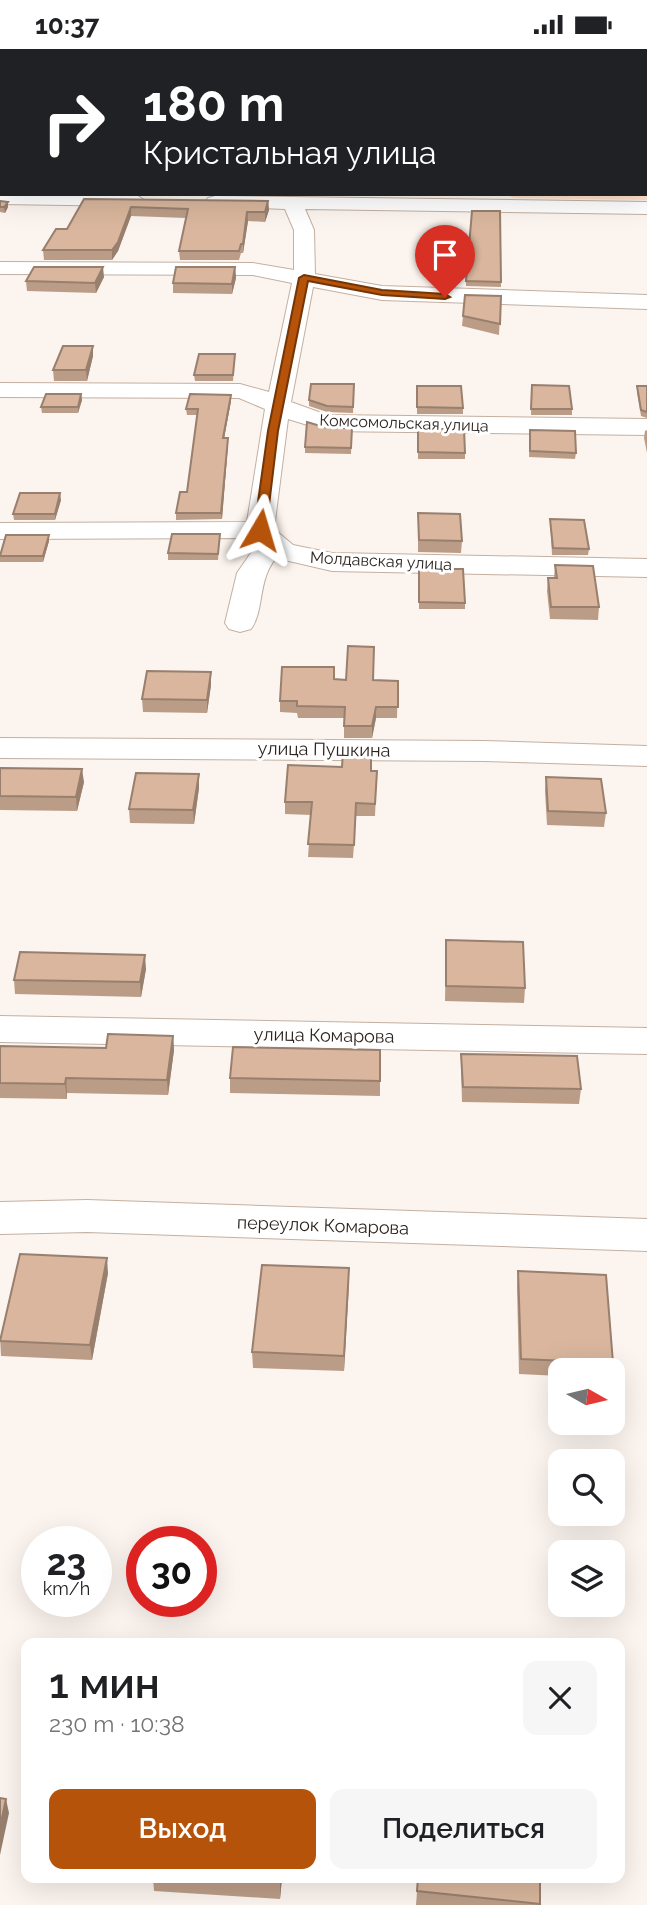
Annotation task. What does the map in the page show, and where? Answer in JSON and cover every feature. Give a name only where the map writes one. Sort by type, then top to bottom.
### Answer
[{"type":"street","points":[[0,198],[158,201]]},
{"type":"street","points":[[198,202],[647,208]]},
{"type":"street","points":[[240,623],[247,581],[266,538],[276,419],[304,278],[304,230],[292,202]]},
{"type":"street","points":[[0,268],[253,269],[382,293],[647,302]]},
{"type":"street","points":[[0,390],[216,389],[257,395],[276,419]]},
{"type":"street","name":"Комсомольская улица","points":[[276,419],[351,424],[647,427]]},
{"type":"street","name":"Молдавская улица","points":[[0,531],[266,538],[297,557],[332,562],[647,568]]},
{"type":"street","name":"улица Пушкина","points":[[0,748],[442,751],[647,756]]},
{"type":"street","name":"улица Комарова","points":[[0,1030],[647,1041]]},
{"type":"street","name":"переулок Комарова","points":[[0,1218],[101,1216],[647,1235]]},
{"type":"shaded area","points":[[509,196],[647,196],[647,200]]},
{"type":"building","points":[[84,199],[268,201],[265,212],[247,212],[243,244],[239,251],[179,251],[188,209],[131,207],[118,242],[112,250],[43,250],[56,229],[67,229]]},
{"type":"building","points":[[0,201],[8,202],[4,207],[0,207]]},
{"type":"building","points":[[472,211],[500,211],[501,282],[466,281]]},
{"type":"building","points":[[34,267],[103,267],[95,283],[26,281]]},
{"type":"building","points":[[176,267],[235,267],[232,284],[173,283]]},
{"type":"building","points":[[465,295],[501,296],[500,324],[463,316]]},
{"type":"building","points":[[63,346],[93,346],[86,370],[53,370]]},
{"type":"building","points":[[199,354],[235,354],[233,375],[194,375]]},
{"type":"building","points":[[311,384],[354,384],[353,407],[327,406],[309,400]]},
{"type":"building","points":[[532,385],[569,386],[572,409],[531,409]]},
{"type":"building","points":[[417,386],[461,386],[463,408],[417,407]]},
{"type":"building","points":[[637,386],[647,386],[647,412],[641,410]]},
{"type":"building","points":[[46,394],[81,394],[78,407],[41,407]]},
{"type":"building","points":[[190,394],[231,395],[223,438],[228,438],[221,513],[176,513],[180,492],[187,492],[198,409],[186,409]]},
{"type":"building","points":[[307,422],[327,428],[352,428],[351,448],[305,447]]},
{"type":"building","points":[[418,429],[464,429],[465,453],[418,452]]},
{"type":"building","points":[[530,430],[575,431],[576,453],[530,451]]},
{"type":"building","points":[[20,493],[60,493],[55,514],[13,514]]},
{"type":"building","points":[[418,513],[460,514],[462,541],[419,540]]},
{"type":"building","points":[[550,519],[584,520],[589,549],[553,548]]},
{"type":"building","points":[[172,534],[220,534],[218,554],[168,553]]},
{"type":"building","points":[[6,535],[49,535],[43,556],[0,556]]},
{"type":"building","points":[[555,565],[593,566],[599,607],[551,607],[548,578],[557,578]]},
{"type":"building","points":[[419,569],[463,569],[465,603],[419,602]]},
{"type":"building","points":[[348,646],[374,647],[373,680],[398,681],[398,707],[376,707],[372,726],[344,726],[345,707],[297,706],[297,701],[280,701],[282,667],[334,667],[334,679],[346,680]]},
{"type":"building","points":[[147,671],[211,672],[207,700],[142,699]]},
{"type":"building","points":[[343,750],[371,751],[371,771],[377,771],[375,804],[356,803],[354,845],[308,844],[312,802],[285,802],[288,765],[342,767]]},
{"type":"building","points":[[0,768],[82,769],[76,797],[0,796]]},
{"type":"building","points":[[136,773],[199,774],[193,810],[129,809]]},
{"type":"building","points":[[546,777],[601,779],[606,813],[548,811]]},
{"type":"building","points":[[446,940],[523,942],[525,988],[446,986]]},
{"type":"building","points":[[20,952],[145,955],[140,982],[14,980]]},
{"type":"building","points":[[108,1034],[173,1036],[167,1080],[66,1078],[65,1084],[0,1083],[0,1046],[106,1048]]},
{"type":"building","points":[[233,1047],[380,1050],[380,1081],[230,1078]]},
{"type":"building","points":[[461,1054],[577,1056],[581,1089],[463,1087]]},
{"type":"building","points":[[20,1254],[107,1258],[90,1345],[0,1341]]},
{"type":"building","points":[[262,1265],[349,1268],[344,1356],[252,1352]]},
{"type":"building","points":[[518,1271],[606,1275],[613,1358],[521,1359]]},
{"type":"building","points":[[0,1798],[6,1799],[0,1827]]},
{"type":"building","points":[[418,1883],[540,1883],[540,1904],[417,1891]]},
{"type":"route","points":[[260,530],[273,431],[304,278],[382,293],[445,297]]}]
